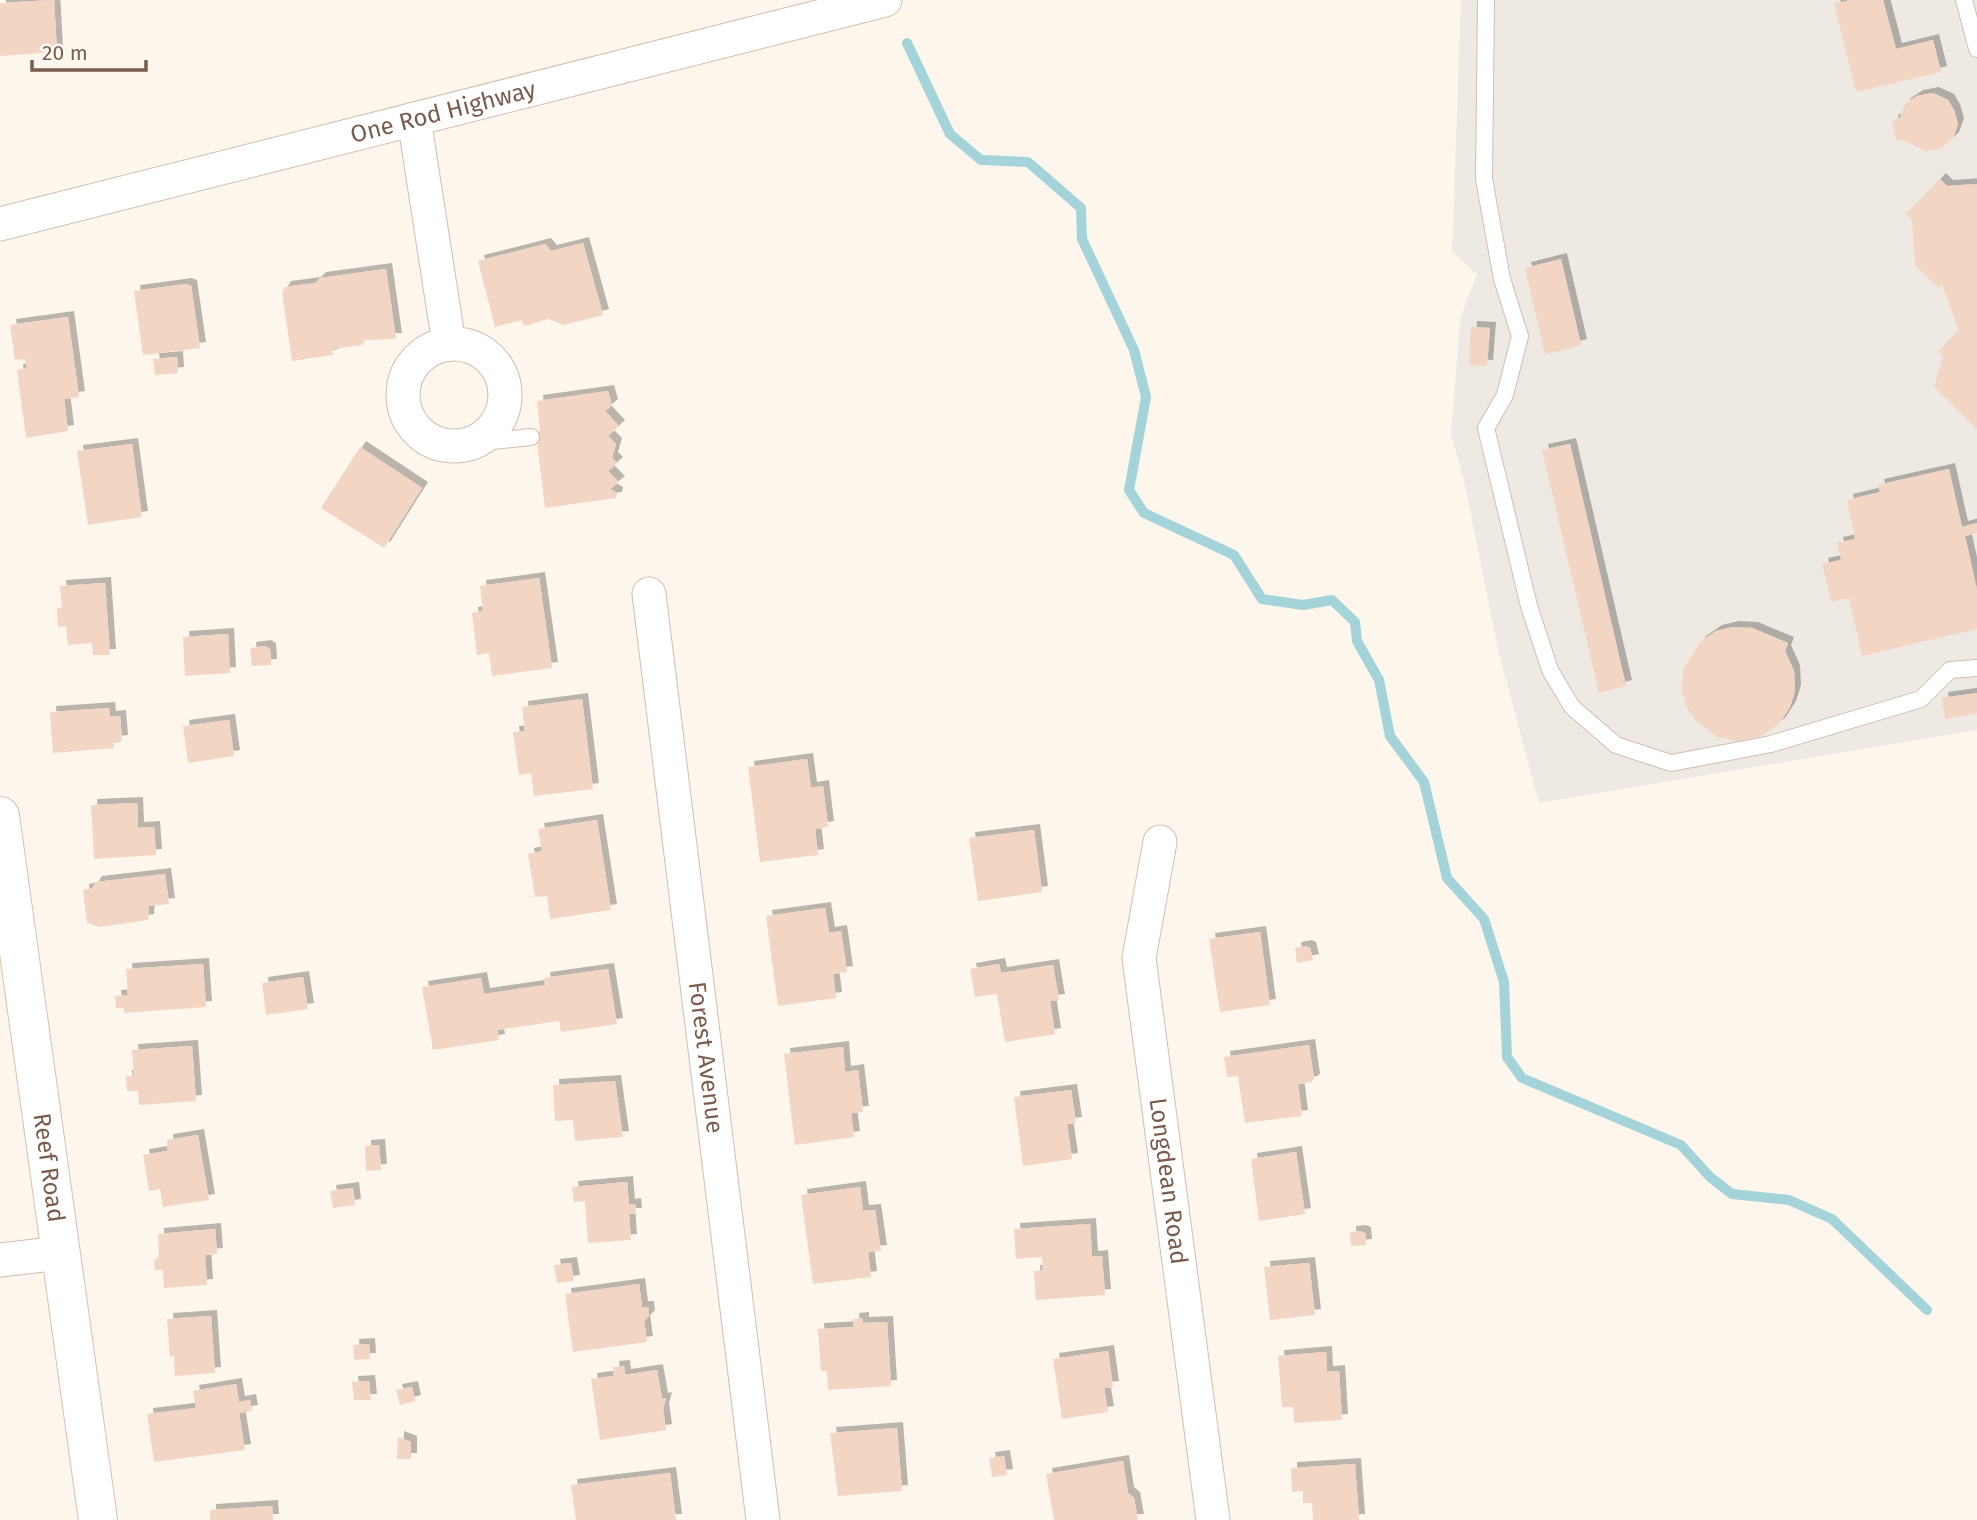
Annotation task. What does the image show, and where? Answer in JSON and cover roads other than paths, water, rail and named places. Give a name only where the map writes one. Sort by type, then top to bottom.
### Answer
[{"type":"street","name":"One Rod Highway","points":[[0,224],[885,0]]},
{"type":"street","points":[[414,119],[449,344]]},
{"type":"street","points":[[449,344],[482,352],[495,364],[505,395],[496,425],[472,443],[450,446],[427,438],[408,418],[403,388],[408,372],[418,358],[432,349],[449,344]]},
{"type":"street","name":"Forest Avenue","points":[[649,594],[763,1520]]},
{"type":"street","name":"Reef Road","points":[[0,816],[98,1520]]},
{"type":"street","name":"Longdean Road","points":[[1160,842],[1139,958],[1213,1520]]},
{"type":"street","points":[[0,1260],[60,1253]]},
{"type":"lane","points":[[1486,0],[1484,179],[1502,279],[1520,335],[1504,395],[1486,428],[1529,606],[1549,670],[1572,706],[1616,745],[1671,763],[1771,744],[1921,699],[1950,670],[1977,668]]},
{"type":"lane","points":[[1964,0],[1977,49]]},
{"type":"lane","points":[[472,443],[531,437]]},
{"type":"waterway","points":[[907,43],[950,134],[981,160],[1028,162],[1081,208],[1082,239],[1134,350],[1146,397],[1129,490],[1144,513],[1234,555],[1262,599],[1303,605],[1332,600],[1355,622],[1357,641],[1379,680],[1390,736],[1424,782],[1447,878],[1484,919],[1504,982],[1507,1057],[1522,1078],[1681,1145],[1710,1177],[1732,1194],[1789,1200],[1832,1219],[1927,1310]]}]
